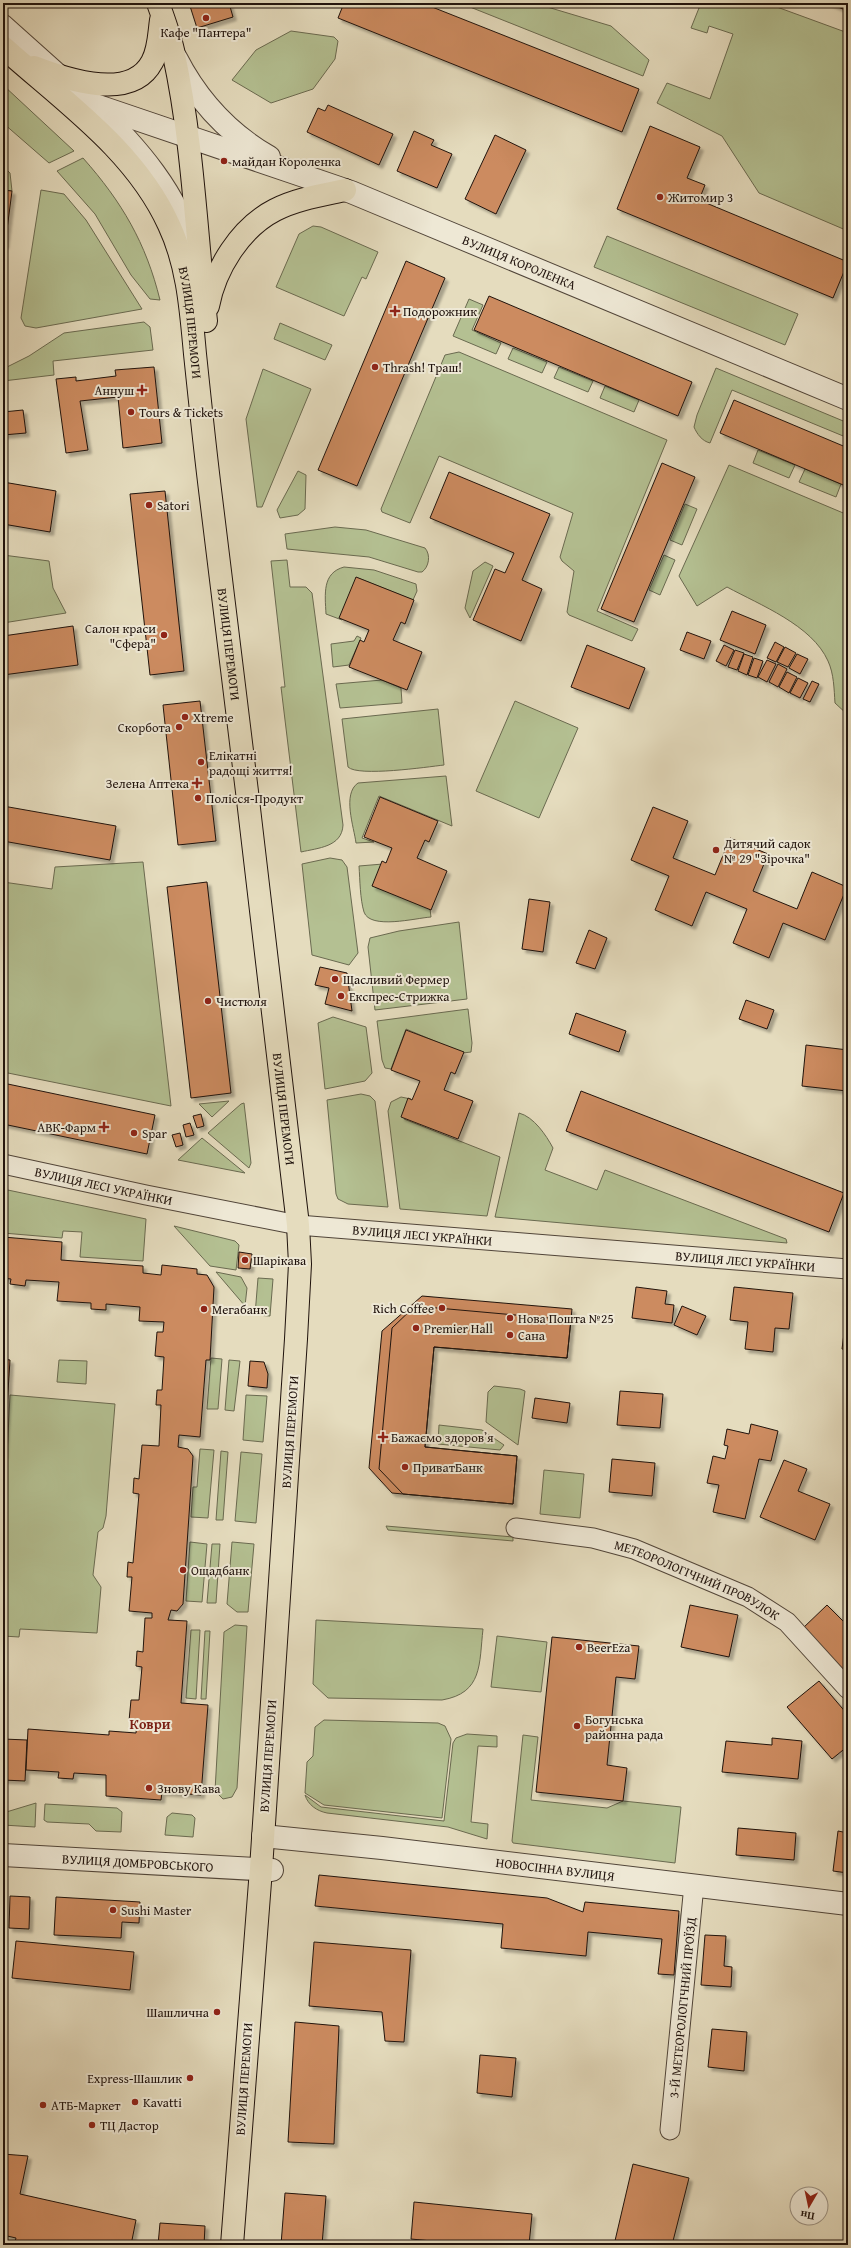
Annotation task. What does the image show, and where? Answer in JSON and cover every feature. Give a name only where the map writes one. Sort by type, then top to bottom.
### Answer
[{"type":"main road","points":[[160,8],[174,53],[187,137],[206,319]]},
{"type":"main road","points":[[21,63],[85,84],[106,85],[134,78],[144,72],[152,62],[156,50],[160,8]]},
{"type":"main road","name":"ВУЛИЦЯ ПЕРЕМОГИ","points":[[3,47],[83,117],[129,163],[154,195],[170,226],[181,258],[190,307],[206,458],[305,1225],[314,1260],[269,1837],[244,2245]]},
{"type":"main road","points":[[206,319],[210,300],[224,263],[236,245],[255,224],[274,210],[295,202],[345,190]]},
{"type":"main road","name":"ВУЛИЦЯ ПЕРЕМОГИ","points":[[206,319],[220,455],[269,851],[305,1225]]},
{"type":"main road","name":"ВУЛИЦЯ ПЕРЕМОГИ","points":[[232,2245],[267,1869]]},
{"type":"street","name":"ВУЛИЦЯ ПЕРЕМОГИ","points":[[3,24],[95,105],[134,144],[154,168],[169,193],[189,236],[202,282]]},
{"type":"street","points":[[174,53],[185,75],[202,100],[220,119],[265,154],[306,176]]},
{"type":"street","points":[[21,63],[72,94],[95,105],[187,137]]},
{"type":"street","name":"ВУЛИЦЯ КОРОЛЕНКА","points":[[187,137],[345,190],[848,398]]},
{"type":"street","name":"ВУЛИЦЯ ЛЕСІ УКРАЇНКИ","points":[[3,1164],[146,1195],[305,1225],[848,1269]]},
{"type":"street","name":"МЕТЕОРОЛОГІЧНИЙ ПРОВУЛОК","points":[[516,1528],[593,1538],[634,1549],[748,1597],[787,1622],[848,1689]]},
{"type":"street","name":"НОВОСІННА ВУЛИЦЯ","points":[[269,1837],[382,1848],[848,1904]]},
{"type":"street","name":"ВУЛИЦЯ ДОМБРОВСЬКОГО","points":[[3,1855],[146,1864],[267,1869]]},
{"type":"street","name":"3-Й МЕТЕОРОЛОГІЧНИЙ ПРОЇЗД","points":[[670,2130],[694,1885]]},
{"type":"green space","points":[[460,3],[534,3],[611,26],[649,60],[643,76]]},
{"type":"green space","points":[[701,3],[766,3],[848,33],[848,231],[759,193],[722,136],[657,103],[667,83],[710,99],[733,34],[709,26],[707,33],[691,28]]},
{"type":"green space","points":[[291,31],[334,37],[338,41],[335,59],[313,89],[271,103],[232,80],[256,50]]},
{"type":"green space","points":[[3,85],[74,151],[49,163],[3,123]]},
{"type":"green space","points":[[83,158],[110,191],[131,224],[148,260],[160,300],[150,299],[131,275],[95,214],[57,171]]},
{"type":"green space","points":[[3,166],[10,173],[12,191],[3,190]]},
{"type":"green space","points":[[41,190],[64,194],[86,220],[142,309],[36,328],[25,326],[21,318]]},
{"type":"green space","points":[[313,226],[321,227],[378,252],[366,279],[362,277],[344,316],[276,287],[299,234]]},
{"type":"green space","points":[[607,236],[798,314],[785,345],[594,267]]},
{"type":"green space","points":[[469,299],[483,305],[472,330],[501,343],[496,354],[453,336]]},
{"type":"green space","points":[[144,322],[150,327],[153,350],[53,361],[54,375],[3,381],[3,369],[29,356],[64,333]]},
{"type":"green space","points":[[280,323],[332,345],[325,360],[274,339]]},
{"type":"green space","points":[[513,348],[547,362],[542,373],[508,359]]},
{"type":"green space","points":[[459,352],[667,440],[597,611],[638,629],[632,641],[569,615],[567,612],[574,571],[562,561],[560,557],[573,513],[439,456],[410,523],[382,512],[381,509],[445,355]]},
{"type":"green space","points":[[559,367],[593,381],[588,392],[554,378]]},
{"type":"green space","points":[[716,368],[848,423],[848,438],[732,390],[710,443],[705,441],[700,437],[694,427],[697,415]]},
{"type":"green space","points":[[263,369],[311,389],[262,507],[257,507],[246,419]]},
{"type":"green space","points":[[605,386],[639,400],[634,412],[600,398]]},
{"type":"green space","points":[[758,450],[795,465],[789,478],[753,463]]},
{"type":"green space","points":[[729,465],[848,515],[848,715],[835,703],[833,676],[828,661],[820,648],[798,627],[784,617],[727,587],[697,606],[679,576]]},
{"type":"green space","points":[[805,469],[841,484],[836,497],[799,482]]},
{"type":"green space","points":[[298,471],[306,475],[305,509],[298,515],[280,518],[277,510]]},
{"type":"green space","points":[[685,504],[697,509],[682,545],[670,540]]},
{"type":"green space","points":[[335,527],[366,530],[425,548],[429,557],[428,564],[422,572],[418,572],[369,557],[287,549],[285,534]]},
{"type":"green space","points":[[3,555],[49,561],[53,588],[66,613],[3,623]]},
{"type":"green space","points":[[664,555],[675,560],[660,595],[649,590]]},
{"type":"green space","points":[[287,560],[290,587],[306,587],[312,593],[343,825],[342,832],[334,842],[321,848],[301,852],[281,687],[285,687],[271,561]]},
{"type":"green space","points":[[485,562],[493,566],[470,618],[465,608],[473,571]]},
{"type":"green space","points":[[344,567],[374,570],[416,584],[417,591],[413,600],[358,578],[342,620],[326,614],[325,592],[328,579],[337,570]]},
{"type":"green space","points":[[357,636],[361,638],[349,665],[333,667],[331,644],[354,641]]},
{"type":"green space","points":[[382,680],[401,688],[402,703],[340,708],[336,684]]},
{"type":"green space","points":[[515,701],[578,728],[539,818],[476,791]]},
{"type":"green space","points":[[438,709],[444,765],[378,771],[354,770],[348,767],[342,719]]},
{"type":"green space","points":[[446,776],[452,826],[379,796],[362,838],[374,842],[356,843],[350,803],[353,788],[358,783]]},
{"type":"green space","points":[[330,858],[342,860],[347,867],[358,953],[349,965],[312,955],[302,864]]},
{"type":"green space","points":[[143,862],[171,1106],[3,1072],[3,882],[52,889],[55,867]]},
{"type":"green space","points":[[383,864],[430,909],[431,917],[405,921],[384,922],[375,921],[368,917],[364,912],[362,901],[359,866]]},
{"type":"green space","points":[[459,922],[467,999],[375,1010],[368,947],[370,938],[399,931]]},
{"type":"green space","points":[[468,1009],[472,1043],[471,1052],[463,1053],[406,1029],[391,1069],[385,1068],[382,1060],[377,1021]]},
{"type":"green space","points":[[333,1017],[366,1027],[372,1073],[365,1081],[325,1089],[318,1023]]},
{"type":"green space","points":[[361,1094],[370,1096],[375,1101],[388,1207],[348,1204],[338,1199],[336,1194],[327,1100]]},
{"type":"green space","points":[[401,1097],[411,1099],[404,1119],[500,1157],[487,1216],[400,1209],[388,1111],[391,1102]]},
{"type":"green space","points":[[229,1101],[212,1117],[199,1104]]},
{"type":"green space","points":[[244,1103],[251,1163],[249,1168],[208,1133]]},
{"type":"green space","points":[[519,1113],[535,1122],[553,1148],[545,1170],[597,1190],[605,1170],[786,1239],[787,1243],[495,1217]]},
{"type":"green space","points":[[202,1138],[245,1173],[178,1160]]},
{"type":"green space","points":[[3,1189],[146,1219],[143,1261],[80,1257],[82,1232],[63,1231],[62,1238],[3,1233]]},
{"type":"green space","points":[[174,1226],[235,1241],[239,1245],[236,1270],[210,1266]]},
{"type":"green space","points":[[216,1272],[241,1277],[247,1288],[245,1306]]},
{"type":"green space","points":[[258,1278],[273,1279],[270,1316],[255,1315]]},
{"type":"green space","points":[[211,1358],[222,1359],[218,1409],[207,1409]]},
{"type":"green space","points":[[59,1360],[87,1361],[86,1384],[57,1382]]},
{"type":"green space","points":[[229,1360],[240,1361],[234,1411],[225,1410]]},
{"type":"green space","points":[[494,1386],[525,1391],[518,1445],[486,1422],[488,1392]]},
{"type":"green space","points":[[10,1395],[115,1404],[106,1516],[103,1528],[98,1532],[93,1575],[101,1587],[97,1633],[20,1629],[19,1637],[3,1636],[3,1456],[7,1456]]},
{"type":"green space","points":[[246,1395],[267,1396],[263,1442],[243,1440]]},
{"type":"green space","points":[[439,1425],[482,1430],[504,1445],[500,1450],[438,1444]]},
{"type":"green space","points":[[200,1449],[214,1450],[208,1518],[191,1517],[193,1487],[197,1487]]},
{"type":"green space","points":[[221,1451],[228,1452],[223,1520],[216,1520]]},
{"type":"green space","points":[[241,1452],[262,1454],[256,1523],[235,1521]]},
{"type":"green space","points":[[544,1470],[584,1474],[580,1518],[540,1514]]},
{"type":"green space","points":[[386,1526],[513,1537],[513,1541],[388,1530]]},
{"type":"green space","points":[[190,1542],[207,1544],[202,1602],[186,1601]]},
{"type":"green space","points":[[232,1542],[254,1544],[248,1612],[237,1612],[227,1604]]},
{"type":"green space","points":[[212,1544],[220,1544],[216,1603],[207,1603]]},
{"type":"green space","points":[[316,1620],[483,1629],[481,1654],[476,1675],[472,1684],[465,1691],[442,1700],[328,1698],[313,1684]]},
{"type":"green space","points":[[235,1625],[247,1626],[237,1788],[232,1797],[223,1799],[215,1791],[224,1632]]},
{"type":"green space","points":[[191,1630],[200,1630],[196,1699],[186,1698]]},
{"type":"green space","points":[[205,1631],[210,1631],[206,1699],[201,1699]]},
{"type":"green space","points":[[497,1636],[547,1642],[541,1692],[491,1687]]},
{"type":"green space","points":[[324,1720],[438,1723],[445,1726],[451,1739],[442,1818],[324,1805],[305,1793],[307,1762],[313,1756],[315,1727]]},
{"type":"green space","points":[[467,1734],[497,1736],[497,1747],[478,1746],[471,1822],[488,1824],[487,1839],[448,1827],[327,1813],[313,1807],[306,1799],[305,1795],[321,1807],[444,1821],[453,1743],[456,1738]]},
{"type":"green space","points":[[523,1735],[538,1737],[531,1800],[607,1808],[623,1801],[681,1807],[675,1863],[513,1843]]},
{"type":"green space","points":[[36,1803],[35,1827],[3,1825],[3,1813]]},
{"type":"green space","points":[[45,1804],[117,1808],[122,1812],[121,1832],[96,1831],[89,1824],[47,1822],[44,1820]]},
{"type":"green space","points":[[172,1813],[192,1815],[195,1818],[193,1837],[165,1835],[167,1817]]},
{"type":"building","points":[[189,3],[229,3],[233,17],[197,28]]},
{"type":"building","points":[[344,3],[422,3],[639,89],[622,132],[338,18]]},
{"type":"building","points":[[828,3],[848,3],[848,11]]},
{"type":"building","points":[[328,105],[393,134],[379,165],[307,132],[318,108],[325,111]]},
{"type":"building","points":[[650,126],[700,147],[687,178],[705,185],[699,200],[848,262],[833,298],[617,209]]},
{"type":"building","points":[[414,131],[434,140],[431,145],[452,154],[437,188],[397,171]]},
{"type":"building","points":[[495,135],[526,150],[496,214],[465,199]]},
{"type":"building","points":[[3,190],[12,191],[5,245],[3,245]]},
{"type":"building","points":[[406,261],[445,278],[357,486],[318,470]]},
{"type":"building","points":[[489,296],[692,382],[678,416],[474,330]]},
{"type":"building","points":[[154,367],[162,443],[123,448],[118,397],[80,401],[88,450],[66,453],[56,379],[76,377],[76,381],[116,376],[115,370]]},
{"type":"building","points":[[734,400],[848,448],[848,487],[720,433]]},
{"type":"building","points":[[23,410],[26,433],[3,435],[3,412]]},
{"type":"building","points":[[662,463],[695,477],[634,622],[601,609]]},
{"type":"building","points":[[449,472],[550,514],[522,580],[542,589],[521,641],[473,620],[495,569],[505,573],[514,553],[430,518]]},
{"type":"building","points":[[3,482],[56,491],[50,532],[3,524]]},
{"type":"building","points":[[165,491],[184,671],[150,675],[130,494]]},
{"type":"building","points":[[356,577],[414,600],[405,624],[401,622],[393,640],[422,652],[407,690],[349,667],[360,640],[364,642],[369,630],[339,618]]},
{"type":"building","points":[[732,611],[766,625],[755,654],[720,640]]},
{"type":"building","points":[[73,626],[78,665],[3,675],[3,636]]},
{"type":"building","points":[[687,632],[711,641],[704,659],[680,650]]},
{"type":"building","points":[[775,642],[784,647],[776,662],[767,658]]},
{"type":"building","points":[[587,645],[645,668],[629,709],[571,687]]},
{"type":"building","points":[[724,645],[734,650],[726,666],[716,661]]},
{"type":"building","points":[[785,647],[796,653],[788,667],[777,662]]},
{"type":"building","points":[[735,650],[744,653],[737,670],[728,667]]},
{"type":"building","points":[[744,654],[753,657],[747,675],[738,671]]},
{"type":"building","points":[[797,654],[808,659],[800,674],[789,668]]},
{"type":"building","points":[[754,658],[763,661],[757,678],[748,675]]},
{"type":"building","points":[[767,660],[776,664],[767,682],[758,677]]},
{"type":"building","points":[[778,664],[787,669],[778,687],[769,682]]},
{"type":"building","points":[[787,672],[797,677],[789,693],[779,687]]},
{"type":"building","points":[[798,678],[808,683],[800,698],[790,693]]},
{"type":"building","points":[[812,681],[819,684],[810,702],[803,699]]},
{"type":"building","points":[[200,701],[216,841],[178,845],[163,705]]},
{"type":"building","points":[[380,797],[438,821],[429,842],[425,840],[417,858],[447,871],[431,910],[372,886],[382,861],[386,863],[392,848],[364,837]]},
{"type":"building","points":[[3,806],[116,826],[110,860],[3,841]]},
{"type":"building","points":[[653,807],[688,821],[673,858],[715,875],[730,838],[768,854],[753,891],[797,909],[812,872],[847,887],[825,940],[783,923],[769,958],[733,943],[747,909],[706,892],[692,926],[655,910],[669,876],[631,860]]},
{"type":"building","points":[[207,882],[231,1093],[191,1098],[167,887]]},
{"type":"building","points":[[529,899],[550,902],[543,952],[522,949]]},
{"type":"building","points":[[589,930],[607,938],[595,969],[576,963]]},
{"type":"building","points":[[320,967],[347,973],[352,1011],[325,1004],[329,988],[315,985]]},
{"type":"building","points":[[746,1000],[774,1010],[767,1029],[739,1019]]},
{"type":"building","points":[[576,1013],[626,1031],[619,1052],[569,1034]]},
{"type":"building","points":[[406,1030],[464,1052],[455,1074],[451,1072],[444,1090],[473,1101],[458,1139],[401,1117],[408,1098],[412,1100],[420,1081],[391,1070]]},
{"type":"building","points":[[806,1045],[848,1050],[847,1091],[802,1086]]},
{"type":"building","points":[[3,1083],[155,1115],[147,1154],[3,1124]]},
{"type":"building","points":[[581,1091],[844,1193],[829,1232],[566,1131]]},
{"type":"building","points":[[201,1114],[204,1126],[197,1128],[193,1116]]},
{"type":"building","points":[[190,1123],[194,1135],[186,1137],[183,1125]]},
{"type":"building","points":[[180,1133],[183,1145],[176,1147],[172,1135]]},
{"type":"building","points":[[3,1237],[62,1242],[61,1260],[143,1266],[143,1273],[161,1275],[162,1265],[197,1269],[197,1274],[207,1275],[214,1287],[210,1360],[206,1360],[200,1437],[179,1435],[178,1447],[188,1449],[193,1456],[183,1604],[177,1611],[171,1610],[168,1620],[187,1621],[181,1703],[208,1705],[201,1795],[162,1792],[161,1800],[106,1796],[106,1775],[74,1773],[73,1779],[58,1778],[59,1772],[26,1770],[28,1729],[109,1735],[109,1731],[136,1733],[137,1722],[129,1721],[131,1700],[139,1700],[142,1667],[136,1666],[137,1651],[143,1652],[145,1618],[152,1618],[152,1613],[129,1611],[132,1577],[127,1577],[128,1562],[133,1563],[139,1494],[133,1493],[134,1478],[139,1479],[142,1445],[159,1446],[161,1405],[156,1405],[157,1390],[162,1390],[164,1357],[155,1356],[157,1332],[163,1332],[164,1322],[139,1321],[140,1307],[106,1304],[106,1310],[91,1309],[91,1303],[57,1301],[59,1282],[26,1280],[25,1286],[10,1284],[11,1279],[3,1278]]},
{"type":"building","points":[[239,1252],[252,1254],[250,1269],[238,1268]]},
{"type":"building","points":[[636,1287],[667,1291],[665,1304],[674,1305],[672,1323],[632,1318]]},
{"type":"building","points":[[734,1287],[793,1293],[789,1329],[775,1328],[773,1352],[745,1349],[748,1322],[730,1320]]},
{"type":"building","points":[[422,1296],[572,1309],[567,1358],[434,1347],[425,1447],[517,1456],[513,1504],[392,1493],[369,1468],[382,1331]]},
{"type":"building","points":[[848,1302],[848,1350],[842,1349]]},
{"type":"building","points":[[415,1306],[571,1320],[567,1358],[434,1347],[425,1447],[517,1456],[513,1504],[403,1494],[379,1469],[392,1328]]},
{"type":"building","points":[[682,1306],[706,1316],[697,1335],[674,1325]]},
{"type":"building","points":[[3,1359],[10,1360],[4,1455],[3,1455]]},
{"type":"building","points":[[250,1361],[264,1362],[268,1374],[267,1388],[248,1386]]},
{"type":"building","points":[[620,1391],[663,1394],[660,1428],[617,1425]]},
{"type":"building","points":[[535,1398],[570,1403],[567,1423],[532,1418]]},
{"type":"building","points":[[751,1424],[778,1431],[771,1461],[759,1459],[745,1519],[713,1512],[719,1485],[707,1483],[713,1456],[725,1459],[728,1446],[724,1445],[727,1429],[749,1434]]},
{"type":"building","points":[[612,1459],[655,1463],[652,1496],[609,1492]]},
{"type":"building","points":[[784,1460],[807,1469],[798,1491],[830,1504],[815,1540],[760,1517]]},
{"type":"building","points":[[690,1605],[738,1615],[729,1657],[681,1647]]},
{"type":"building","points":[[827,1605],[848,1626],[848,1676],[802,1629]]},
{"type":"building","name":"Богунська районна рада","points":[[552,1637],[639,1646],[635,1679],[616,1677],[607,1765],[627,1768],[623,1801],[536,1792]]},
{"type":"building","points":[[819,1681],[848,1715],[848,1746],[832,1759],[787,1707]]},
{"type":"building","points":[[772,1738],[802,1741],[798,1779],[722,1772],[726,1741],[772,1745]]},
{"type":"building","points":[[3,1739],[27,1740],[25,1781],[3,1780]]},
{"type":"building","points":[[738,1828],[796,1833],[794,1860],[736,1855]]},
{"type":"building","points":[[838,1831],[848,1833],[848,1873],[833,1871]]},
{"type":"building","points":[[319,1875],[547,1898],[583,1912],[585,1902],[679,1911],[674,1975],[658,1974],[662,1939],[588,1932],[586,1956],[501,1948],[503,1924],[315,1906]]},
{"type":"building","points":[[10,1896],[30,1897],[29,1929],[9,1928]]},
{"type":"building","points":[[56,1897],[140,1902],[139,1923],[122,1922],[121,1938],[54,1935]]},
{"type":"building","points":[[705,1935],[726,1936],[724,1966],[732,1967],[731,1987],[701,1985]]},
{"type":"building","points":[[16,1941],[134,1952],[130,1990],[12,1978]]},
{"type":"building","points":[[314,1942],[411,1950],[404,2042],[385,2041],[382,2012],[309,2006]]},
{"type":"building","points":[[295,2022],[339,2026],[334,2144],[288,2142]]},
{"type":"building","points":[[712,2029],[747,2032],[744,2071],[708,2067]]},
{"type":"building","points":[[480,2055],[516,2058],[512,2097],[477,2093]]},
{"type":"building","points":[[3,2154],[28,2156],[20,2194],[136,2220],[131,2245],[14,2245],[16,2238],[3,2235]]},
{"type":"building","points":[[633,2164],[689,2178],[672,2245],[614,2245]]},
{"type":"building","points":[[285,2193],[326,2196],[322,2245],[281,2245]]},
{"type":"building","points":[[414,2202],[532,2214],[529,2245],[474,2245],[411,2239]]},
{"type":"building","points":[[160,2223],[205,2226],[204,2245],[158,2245]]},
{"type":"place","name":"Кафе \"Пантера\"","points":[[206,18]]},
{"type":"place","name":"майдан Короленка","points":[[224,161]]},
{"type":"place","name":"Житомир 3","points":[[660,197]]},
{"type":"place","name":"Подорожник","points":[[395,311]]},
{"type":"place","name":"Thrash! Траш!","points":[[375,367]]},
{"type":"place","name":"Аннуш","points":[[142,390]]},
{"type":"place","name":"Tours & Tickets","points":[[131,412]]},
{"type":"place","name":"Satori","points":[[149,505]]},
{"type":"place","name":"Салон краси \"Сфера\"","points":[[164,635]]},
{"type":"place","name":"Xtreme","points":[[185,717]]},
{"type":"place","name":"Скорбота","points":[[179,727]]},
{"type":"place","name":"Елікатні радощі життя!","points":[[201,762]]},
{"type":"place","name":"Зелена Аптека","points":[[197,783]]},
{"type":"place","name":"Полісся-Продукт","points":[[198,798]]},
{"type":"place","name":"Дитячий садок № 29 \"Зірочка\"","points":[[716,850]]},
{"type":"place","name":"Щасливий Фермер","points":[[335,979]]},
{"type":"place","name":"Експрес-Стрижка","points":[[341,996]]},
{"type":"place","name":"Чистюля","points":[[208,1001]]},
{"type":"place","name":"АВК-Фарм","points":[[104,1127]]},
{"type":"place","name":"Spar","points":[[134,1133]]},
{"type":"place","name":"Шарікава","points":[[245,1260]]},
{"type":"place","name":"Rich Coffee","points":[[442,1308]]},
{"type":"place","name":"Мегабанк","points":[[204,1309]]},
{"type":"place","name":"Нова Пошта №25","points":[[510,1318]]},
{"type":"place","name":"Premier Hall","points":[[416,1328]]},
{"type":"place","name":"Сана","points":[[510,1335]]},
{"type":"place","name":"Бажаємо здоровʼя","points":[[383,1437]]},
{"type":"place","name":"ПриватБанк","points":[[405,1467]]},
{"type":"place","name":"Ощадбанк","points":[[183,1570]]},
{"type":"place","name":"BeerЕza","points":[[579,1647]]},
{"type":"place","name":"Богунська районна рада","points":[[577,1726]]},
{"type":"place","name":"Знову Кава","points":[[149,1788]]},
{"type":"place","name":"Sushi Master","points":[[113,1910]]},
{"type":"place","name":"Шашлична","points":[[217,2012]]},
{"type":"place","name":"Express-Шашлик","points":[[190,2078]]},
{"type":"place","name":"Kavatti","points":[[135,2102]]},
{"type":"place","name":"АТБ-Маркет","points":[[43,2105]]},
{"type":"place","name":"ТЦ Дастор","points":[[92,2125]]},
{"type":"district","name":"Коври","points":[[150,1724]]}]
